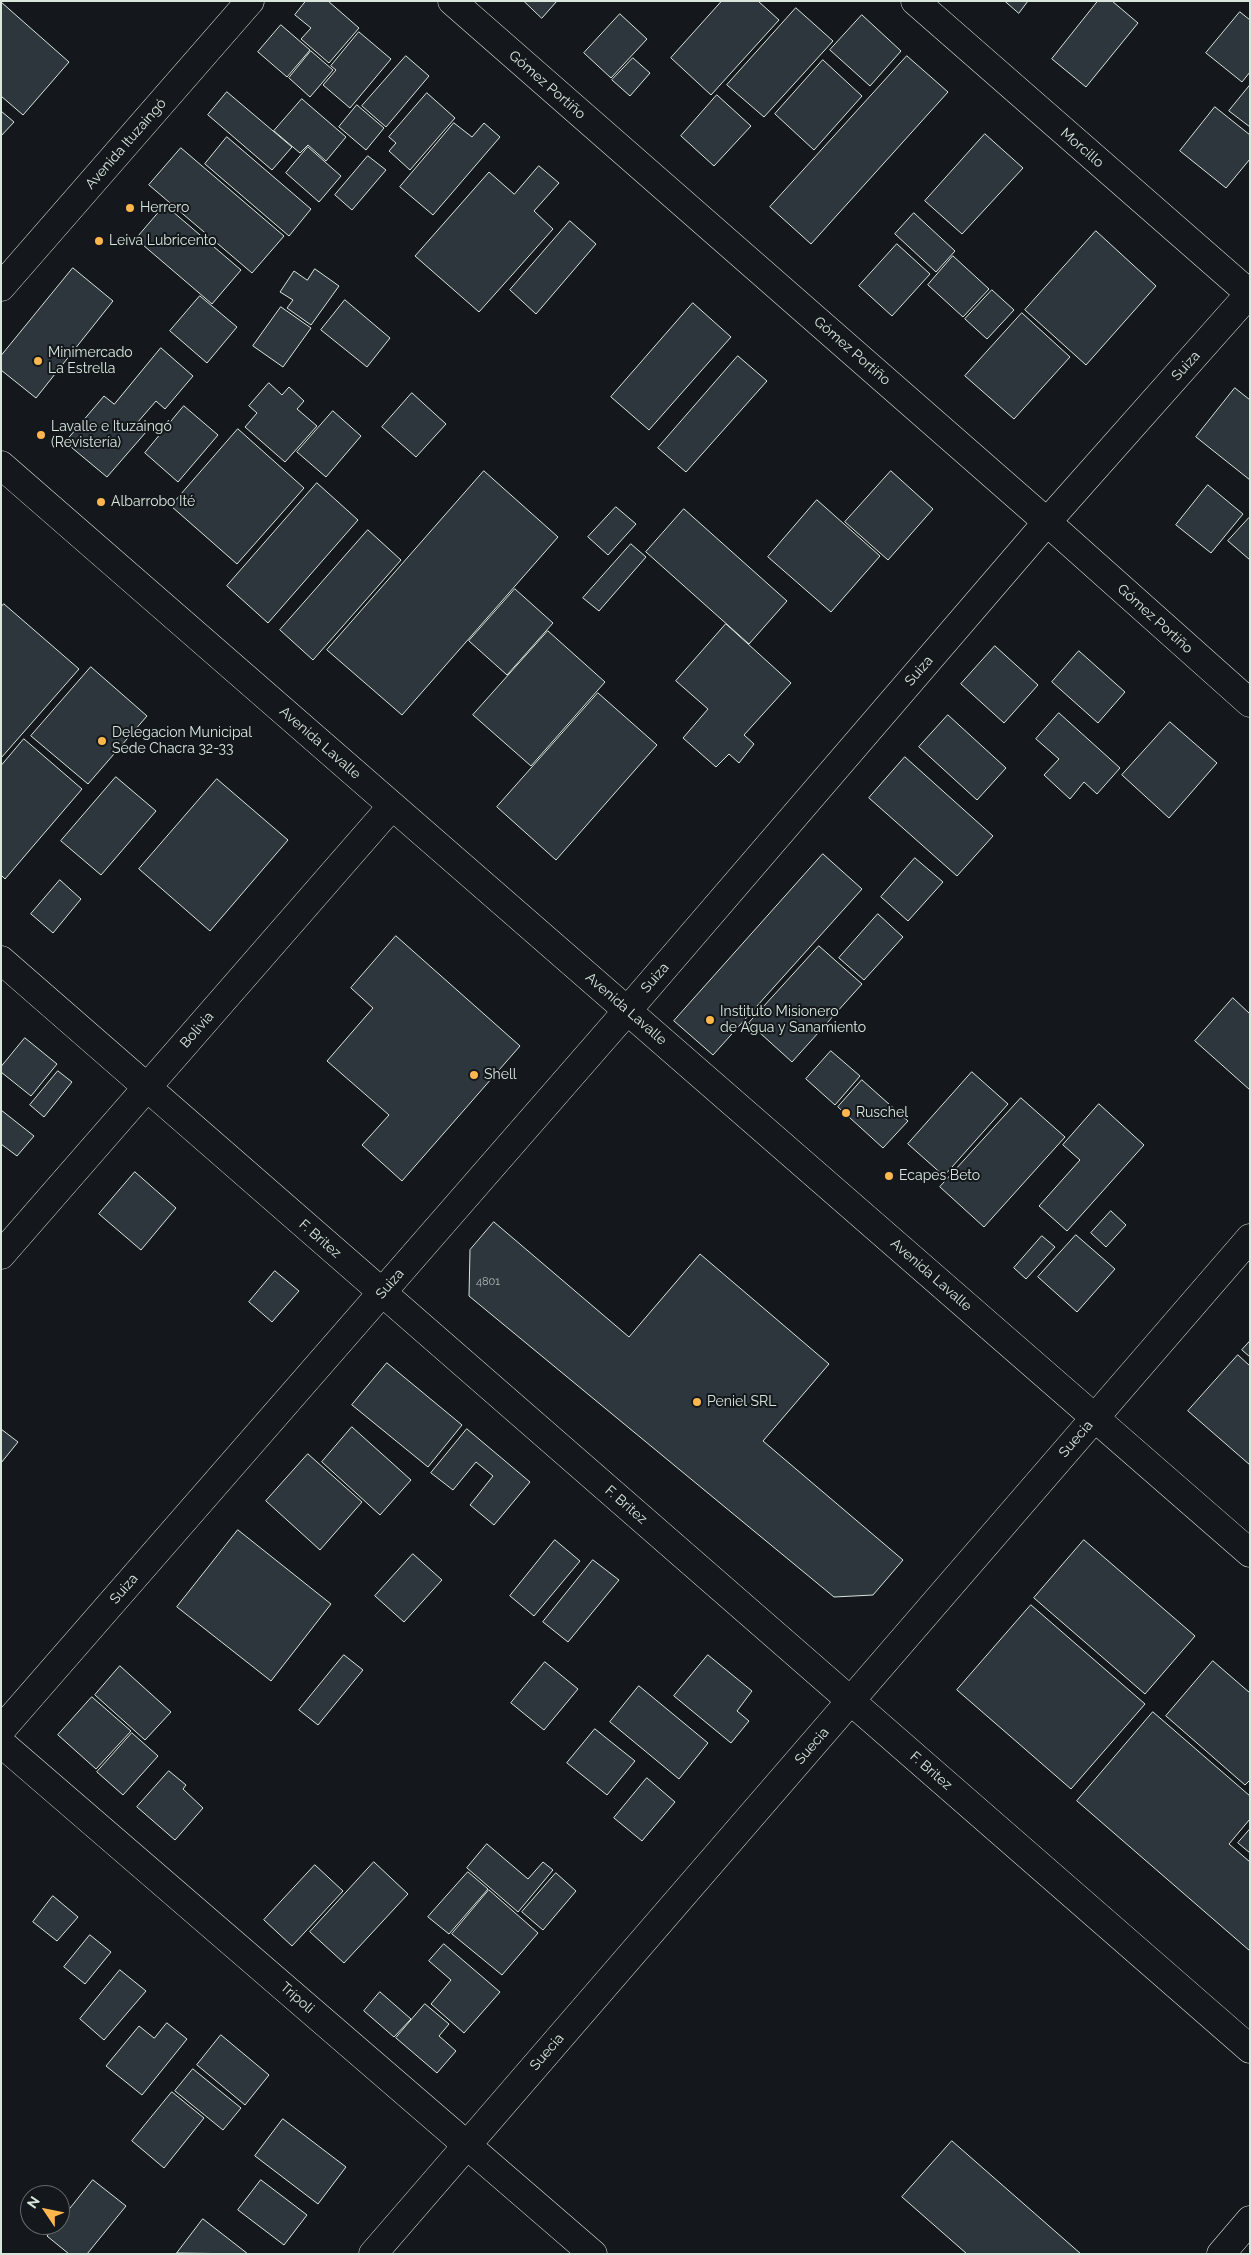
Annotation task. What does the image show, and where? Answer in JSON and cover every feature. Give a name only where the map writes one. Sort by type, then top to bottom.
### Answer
[{"type":"street","name":"Avenida Ituzaingó","points":[[1,287],[250,1]]},
{"type":"street","name":"Gómez Portiño","points":[[452,1],[1046,522],[1250,704]]},
{"type":"street","name":"Morcillo","points":[[915,1],[1250,294]]},
{"type":"street","name":"Suiza","points":[[1,1730],[628,1011],[1046,522],[1250,294]]},
{"type":"street","name":"Avenida Lavalle","points":[[1,465],[1250,1553]]},
{"type":"street","name":"Bolivia","points":[[1,1255],[392,806]]},
{"type":"street","name":"F. Britez","points":[[1,960],[1250,2049]]},
{"type":"street","name":"Suecia","points":[[373,2254],[1250,1238]]},
{"type":"street","name":"Trípoli","points":[[1,1743],[593,2254]]},
{"type":"street","points":[[1221,2254],[1250,2220]]},
{"type":"building","points":[[306,1],[328,1],[359,28],[329,63],[301,39],[311,28],[295,15]]},
{"type":"building","points":[[524,1],[557,1],[542,18]]},
{"type":"building","points":[[722,1],[758,1],[779,20],[711,95],[671,58]]},
{"type":"building","points":[[1005,1],[1028,1],[1019,13]]},
{"type":"building","points":[[1098,1],[1112,1],[1138,23],[1086,87],[1052,59]]},
{"type":"building","points":[[1,2],[69,62],[23,115],[1,96]]},
{"type":"building","points":[[796,8],[833,41],[764,117],[727,85]]},
{"type":"building","points":[[1240,12],[1250,20],[1250,72],[1242,82],[1206,53]]},
{"type":"building","points":[[620,14],[647,39],[611,78],[584,53]]},
{"type":"building","points":[[862,15],[901,51],[870,86],[830,50]]},
{"type":"building","points":[[281,25],[310,50],[287,77],[258,52]]},
{"type":"building","points":[[359,32],[391,59],[350,108],[323,85],[336,70],[331,66]]},
{"type":"building","points":[[311,51],[333,70],[310,97],[289,78]]},
{"type":"building","points":[[406,56],[429,76],[386,127],[362,106]]},
{"type":"building","points":[[907,56],[948,92],[811,244],[770,207]]},
{"type":"building","points":[[633,58],[650,73],[630,96],[612,80]]},
{"type":"building","points":[[823,60],[862,96],[814,150],[775,114]]},
{"type":"building","points":[[1250,85],[1250,127],[1229,111]]},
{"type":"building","points":[[227,92],[292,147],[272,170],[208,115]]},
{"type":"building","points":[[427,93],[455,118],[410,170],[389,151],[396,143],[389,137]]},
{"type":"building","points":[[717,95],[751,126],[714,166],[681,136]]},
{"type":"building","points":[[302,99],[346,137],[326,161],[308,145],[300,153],[274,131]]},
{"type":"building","points":[[357,105],[384,128],[366,150],[339,127]]},
{"type":"building","points":[[1215,107],[1250,135],[1250,159],[1226,188],[1180,151]]},
{"type":"building","points":[[1,111],[14,122],[1,136]]},
{"type":"building","points":[[454,123],[472,137],[484,123],[500,137],[433,215],[400,187]]},
{"type":"building","points":[[985,134],[1023,168],[962,234],[925,201]]},
{"type":"building","points":[[227,137],[311,209],[289,236],[205,164]]},
{"type":"building","points":[[308,147],[341,176],[319,202],[286,173]]},
{"type":"building","points":[[181,148],[284,236],[252,273],[149,185]]},
{"type":"building","points":[[368,156],[386,170],[352,210],[335,195]]},
{"type":"building","points":[[539,166],[559,183],[534,211],[553,229],[479,312],[415,256],[489,172],[514,194]]},
{"type":"building","points":[[165,205],[241,270],[212,304],[136,239]]},
{"type":"building","points":[[914,213],[955,251],[936,272],[895,234]]},
{"type":"building","points":[[570,221],[596,244],[536,314],[510,290]]},
{"type":"building","points":[[1096,231],[1156,286],[1086,365],[1025,310]]},
{"type":"building","points":[[897,244],[930,274],[892,316],[859,286]]},
{"type":"building","points":[[953,256],[989,289],[963,317],[928,285]]},
{"type":"building","points":[[73,268],[113,301],[36,398],[1,370],[1,356]]},
{"type":"building","points":[[315,269],[339,286],[311,325],[287,308],[293,300],[280,292],[294,271],[307,280]]},
{"type":"building","points":[[992,290],[1014,310],[987,339],[965,319]]},
{"type":"building","points":[[200,296],[237,327],[207,363],[170,331]]},
{"type":"building","points":[[345,300],[390,338],[367,367],[321,330]]},
{"type":"building","points":[[693,303],[731,337],[649,430],[611,397]]},
{"type":"building","points":[[281,307],[311,328],[283,367],[253,346]]},
{"type":"building","points":[[1022,313],[1070,357],[1014,419],[965,376]]},
{"type":"building","points":[[161,348],[193,376],[165,409],[156,401],[137,423],[146,432],[107,477],[65,442],[104,396],[114,404]]},
{"type":"building","points":[[738,356],[767,381],[686,472],[658,448]]},
{"type":"building","points":[[269,383],[282,395],[289,387],[304,401],[297,409],[317,426],[285,462],[245,427],[257,413],[249,406]]},
{"type":"building","points":[[1235,388],[1250,400],[1250,480],[1196,437]]},
{"type":"building","points":[[412,393],[446,424],[416,457],[382,427]]},
{"type":"building","points":[[184,406],[218,435],[178,482],[145,453]]},
{"type":"building","points":[[333,411],[361,436],[326,477],[297,452]]},
{"type":"building","points":[[238,429],[304,488],[237,564],[171,506]]},
{"type":"building","points":[[484,471],[558,537],[402,715],[327,650]]},
{"type":"building","points":[[891,471],[933,509],[888,560],[845,522]]},
{"type":"building","points":[[317,483],[358,520],[268,623],[227,586]]},
{"type":"building","points":[[1208,485],[1243,514],[1211,553],[1176,525]]},
{"type":"building","points":[[817,500],[880,556],[831,612],[768,557]]},
{"type":"building","points":[[616,507],[636,524],[608,555],[588,537]]},
{"type":"building","points":[[684,509],[787,601],[749,644],[646,552]]},
{"type":"building","points":[[1250,519],[1250,560],[1228,541]]},
{"type":"building","points":[[368,530],[401,560],[313,660],[280,630]]},
{"type":"building","points":[[631,544],[646,557],[599,611],[583,598]]},
{"type":"building","points":[[515,589],[553,623],[507,675],[469,641]]},
{"type":"building","points":[[4,604],[79,669],[1,758],[1,607]]},
{"type":"building","points":[[726,624],[791,683],[744,735],[754,744],[739,763],[729,754],[716,767],[683,738],[708,709],[676,681]]},
{"type":"building","points":[[548,631],[605,682],[531,766],[473,715]]},
{"type":"building","points":[[995,646],[1038,685],[1004,723],[961,684]]},
{"type":"building","points":[[1079,651],[1125,692],[1098,723],[1052,682]]},
{"type":"building","points":[[91,667],[147,716],[88,784],[31,736]]},
{"type":"building","points":[[598,693],[657,745],[556,860],[497,807]]},
{"type":"building","points":[[1059,713],[1120,768],[1097,794],[1084,782],[1070,799],[1044,775],[1059,759],[1036,739]]},
{"type":"building","points":[[948,715],[1006,768],[977,800],[919,747]]},
{"type":"building","points":[[1170,722],[1217,763],[1169,818],[1122,775]]},
{"type":"building","points":[[24,739],[82,789],[5,879],[1,875],[1,766]]},
{"type":"building","points":[[905,757],[993,836],[957,876],[869,798]]},
{"type":"building","points":[[116,777],[156,811],[101,875],[61,841]]},
{"type":"building","points":[[217,779],[288,840],[210,931],[139,869]]},
{"type":"building","points":[[823,854],[862,889],[713,1055],[674,1021]]},
{"type":"building","points":[[915,858],[943,882],[908,921],[881,897]]},
{"type":"building","points":[[60,880],[81,899],[53,933],[31,914]]},
{"type":"building","points":[[878,914],[903,937],[864,980],[839,958]]},
{"type":"building","points":[[396,936],[520,1046],[402,1181],[362,1145],[389,1115],[327,1061],[373,1008],[351,988]]},
{"type":"building","points":[[819,946],[862,984],[792,1062],[749,1023]]},
{"type":"building","points":[[1233,998],[1250,1014],[1250,1090],[1195,1041]]},
{"type":"building","points":[[25,1038],[57,1064],[31,1096],[1,1072],[1,1067]]},
{"type":"building","points":[[831,1051],[860,1076],[835,1105],[806,1079]]},
{"type":"building","points":[[58,1071],[72,1082],[44,1117],[30,1105]]},
{"type":"building","points":[[972,1072],[1008,1104],[944,1176],[908,1144]]},
{"type":"building","points":[[862,1080],[908,1121],[883,1148],[838,1107]]},
{"type":"building","points":[[1021,1098],[1065,1137],[984,1227],[940,1187]]},
{"type":"building","points":[[1099,1104],[1144,1145],[1067,1231],[1039,1206],[1080,1160],[1063,1145]]},
{"type":"building","points":[[1,1110],[34,1136],[17,1156],[1,1144]]},
{"type":"building","points":[[135,1172],[176,1208],[141,1250],[99,1214]]},
{"type":"building","points":[[1111,1211],[1126,1225],[1106,1247],[1091,1233]]},
{"type":"building","name":"Peniel SRL","points":[[494,1222],[629,1337],[700,1254],[829,1364],[763,1441],[903,1560],[873,1595],[834,1597],[469,1296],[470,1250]]},
{"type":"building","points":[[1076,1235],[1115,1269],[1077,1312],[1038,1277]]},
{"type":"building","points":[[1042,1236],[1055,1247],[1026,1279],[1014,1268]]},
{"type":"building","points":[[275,1271],[299,1291],[272,1322],[249,1302]]},
{"type":"building","points":[[1250,1341],[1250,1357],[1242,1350]]},
{"type":"building","points":[[1238,1355],[1250,1366],[1250,1465],[1188,1411]]},
{"type":"building","points":[[387,1363],[462,1425],[428,1467],[352,1405]]},
{"type":"building","points":[[352,1427],[411,1480],[380,1515],[322,1462]]},
{"type":"building","points":[[1,1429],[18,1442],[1,1463]]},
{"type":"building","points":[[467,1429],[530,1482],[494,1525],[470,1505],[493,1476],[476,1462],[453,1490],[431,1473]]},
{"type":"building","points":[[308,1454],[362,1502],[320,1550],[266,1501]]},
{"type":"building","points":[[238,1530],[331,1604],[271,1681],[177,1607]]},
{"type":"building","points":[[555,1540],[580,1561],[534,1616],[510,1596]]},
{"type":"building","points":[[1084,1540],[1195,1636],[1145,1694],[1034,1598]]},
{"type":"building","points":[[413,1554],[442,1580],[404,1622],[375,1596]]},
{"type":"building","points":[[593,1560],[619,1580],[568,1642],[543,1622]]},
{"type":"building","points":[[1031,1605],[1145,1704],[1071,1789],[957,1690]]},
{"type":"building","points":[[344,1655],[363,1670],[318,1725],[299,1710]]},
{"type":"building","points":[[708,1655],[752,1691],[737,1711],[749,1721],[731,1743],[674,1696]]},
{"type":"building","points":[[1213,1661],[1250,1693],[1250,1780],[1245,1785],[1166,1716]]},
{"type":"building","points":[[545,1662],[578,1689],[544,1730],[511,1703]]},
{"type":"building","points":[[120,1666],[171,1712],[145,1740],[95,1695]]},
{"type":"building","points":[[639,1686],[708,1743],[679,1779],[610,1722]]},
{"type":"building","points":[[92,1697],[131,1731],[96,1769],[58,1735]]},
{"type":"building","points":[[1153,1712],[1250,1796],[1250,1819],[1229,1844],[1250,1862],[1250,1951],[1077,1801]]},
{"type":"building","points":[[595,1729],[635,1761],[607,1795],[567,1763]]},
{"type":"building","points":[[132,1733],[158,1756],[123,1795],[97,1772]]},
{"type":"building","points":[[169,1771],[186,1785],[183,1789],[203,1808],[175,1840],[137,1807]]},
{"type":"building","points":[[647,1778],[675,1802],[642,1841],[614,1818]]},
{"type":"building","points":[[1250,1829],[1250,1853],[1238,1843]]},
{"type":"building","points":[[487,1844],[528,1879],[543,1862],[553,1870],[518,1912],[467,1868]]},
{"type":"building","points":[[374,1862],[408,1894],[344,1963],[310,1932]]},
{"type":"building","points":[[315,1865],[343,1891],[292,1946],[264,1920]]},
{"type":"building","points":[[468,1872],[488,1889],[449,1934],[428,1917]]},
{"type":"building","points":[[556,1873],[576,1891],[543,1930],[522,1912]]},
{"type":"building","points":[[489,1890],[538,1933],[502,1975],[452,1934]]},
{"type":"building","points":[[53,1896],[78,1917],[57,1941],[33,1922]]},
{"type":"building","points":[[90,1935],[111,1952],[85,1984],[64,1967]]},
{"type":"building","points":[[444,1944],[500,1992],[464,2033],[431,2004],[451,1980],[429,1961]]},
{"type":"building","points":[[120,1970],[146,1991],[104,2040],[80,2019]]},
{"type":"building","points":[[380,1992],[411,2019],[394,2037],[364,2011]]},
{"type":"building","points":[[425,2004],[449,2024],[439,2036],[456,2051],[437,2073],[396,2038]]},
{"type":"building","points":[[167,2023],[187,2039],[142,2095],[106,2066],[139,2026],[154,2038]]},
{"type":"building","points":[[221,2035],[269,2075],[245,2105],[197,2065]]},
{"type":"building","points":[[193,2069],[241,2108],[223,2130],[175,2091]]},
{"type":"building","points":[[172,2092],[204,2118],[164,2168],[132,2141]]},
{"type":"building","points":[[283,2119],[346,2167],[318,2204],[255,2156]]},
{"type":"building","points":[[952,2141],[1081,2254],[967,2254],[902,2197]]},
{"type":"building","points":[[93,2180],[126,2206],[87,2254],[69,2254],[47,2236],[70,2235],[70,2209]]},
{"type":"building","points":[[261,2180],[307,2215],[284,2245],[238,2210]]},
{"type":"building","points":[[203,2219],[248,2254],[177,2253]]},
{"type":"place","name":"Herrero","points":[[130,208]]},
{"type":"place","name":"Leiva Lubricento","points":[[99,241]]},
{"type":"place","name":"Minimercado La Estrella","points":[[38,361]]},
{"type":"place","name":"Lavalle e Ituzaingó (Revistería)","points":[[41,435]]},
{"type":"place","name":"Albarrobo Ité","points":[[101,502]]},
{"type":"place","name":"Delegacion Municipal Sede Chacra 32-33","points":[[102,741]]},
{"type":"place","name":"Instituto Misionero de Agua y Sanamiento","points":[[710,1020]]},
{"type":"place","name":"Shell","points":[[474,1075]]},
{"type":"place","name":"Ruschel","points":[[846,1113]]},
{"type":"place","name":"Ecapes Beto","points":[[889,1176]]},
{"type":"place","name":"Peniel SRL","points":[[697,1402]]}]
